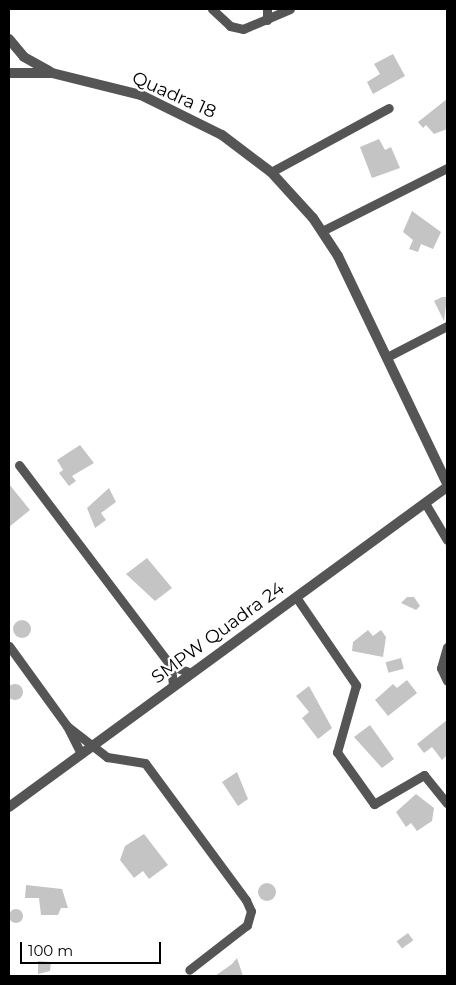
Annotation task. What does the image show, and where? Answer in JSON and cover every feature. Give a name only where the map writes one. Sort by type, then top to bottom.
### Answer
[{"type":"street","points":[[212,9],[237,28],[267,20],[290,9]]},
{"type":"street","points":[[267,9],[267,20]]},
{"type":"street","points":[[9,39],[24,56],[52,73]]},
{"type":"street","points":[[9,73],[52,73]]},
{"type":"street","name":"Quadra 18","points":[[52,73],[113,86],[179,110],[222,135],[271,172]]},
{"type":"street","points":[[271,172],[389,108]]},
{"type":"street","points":[[322,231],[447,168]]},
{"type":"street","name":"SMPW Quadra 24","points":[[9,807],[173,684],[296,597],[447,485],[387,357],[322,231],[271,172]]},
{"type":"street","points":[[387,357],[447,326]]},
{"type":"street","points":[[19,465],[171,666],[173,684]]},
{"type":"street","points":[[425,503],[447,540]]},
{"type":"street","points":[[296,597],[356,685],[337,752],[374,804],[424,775],[447,802]]},
{"type":"street","points":[[9,646],[67,726],[81,754]]},
{"type":"street","points":[[447,648],[441,668],[447,681]]},
{"type":"street","points":[[171,666],[190,672]]},
{"type":"street","points":[[67,726],[107,757],[145,763],[246,900],[251,912],[247,925],[189,970]]},
{"type":"building","points":[[393,54],[405,76],[373,94],[367,82],[380,74],[374,64]]},
{"type":"building","points":[[447,99],[447,129],[434,134],[426,125],[423,128],[418,122]]},
{"type":"building","points":[[379,139],[385,150],[391,147],[400,168],[372,178],[360,147]]},
{"type":"building","points":[[412,211],[441,232],[433,249],[421,244],[418,252],[409,249],[413,240],[403,232]]},
{"type":"building","points":[[447,297],[444,321],[434,301]]},
{"type":"building","points":[[80,445],[94,463],[72,476],[76,481],[69,486],[59,473],[63,470],[57,460]]},
{"type":"building","points":[[9,484],[30,510],[9,527]]},
{"type":"building","points":[[109,488],[116,502],[101,513],[106,520],[95,528],[87,508]]},
{"type":"building","points":[[147,558],[172,588],[155,601],[126,574]]},
{"type":"building","points":[[407,597],[414,597],[420,606],[416,610],[401,603]]},
{"type":"building","points":[[22,620],[28,623],[31,629],[28,635],[22,638],[16,635],[13,629],[16,623]]},
{"type":"building","points":[[368,630],[373,636],[381,630],[386,637],[383,657],[352,651],[353,642]]},
{"type":"building","points":[[401,658],[404,669],[388,673],[386,662]]},
{"type":"building","points":[[407,680],[417,693],[388,716],[375,700],[393,684],[397,688]]},
{"type":"building","points":[[12,684],[18,684],[23,689],[21,698],[12,700],[7,695],[7,689]]},
{"type":"building","points":[[309,686],[332,728],[318,739],[302,718],[309,712],[296,696]]},
{"type":"building","points":[[447,720],[447,755],[442,760],[432,747],[424,753],[417,744]]},
{"type":"building","points":[[370,725],[394,759],[382,768],[354,737]]},
{"type":"building","points":[[237,772],[248,799],[238,806],[222,782]]},
{"type":"building","points":[[416,794],[434,808],[432,821],[417,831],[411,823],[406,827],[396,812]]},
{"type":"building","points":[[144,834],[168,865],[149,879],[143,871],[134,878],[120,860],[125,846]]},
{"type":"building","points":[[267,883],[273,886],[276,892],[273,898],[267,901],[261,898],[258,892],[261,886]]},
{"type":"building","points":[[26,885],[62,889],[68,908],[61,908],[58,915],[41,915],[39,898],[25,898]]},
{"type":"building","points":[[16,909],[21,911],[23,916],[21,921],[16,923],[11,921],[9,916],[11,911]]},
{"type":"building","points":[[408,933],[413,940],[402,949],[397,941]]},
{"type":"building","points":[[237,958],[243,976],[215,976],[232,964]]},
{"type":"building","points":[[38,961],[51,962],[50,971],[38,974]]}]
